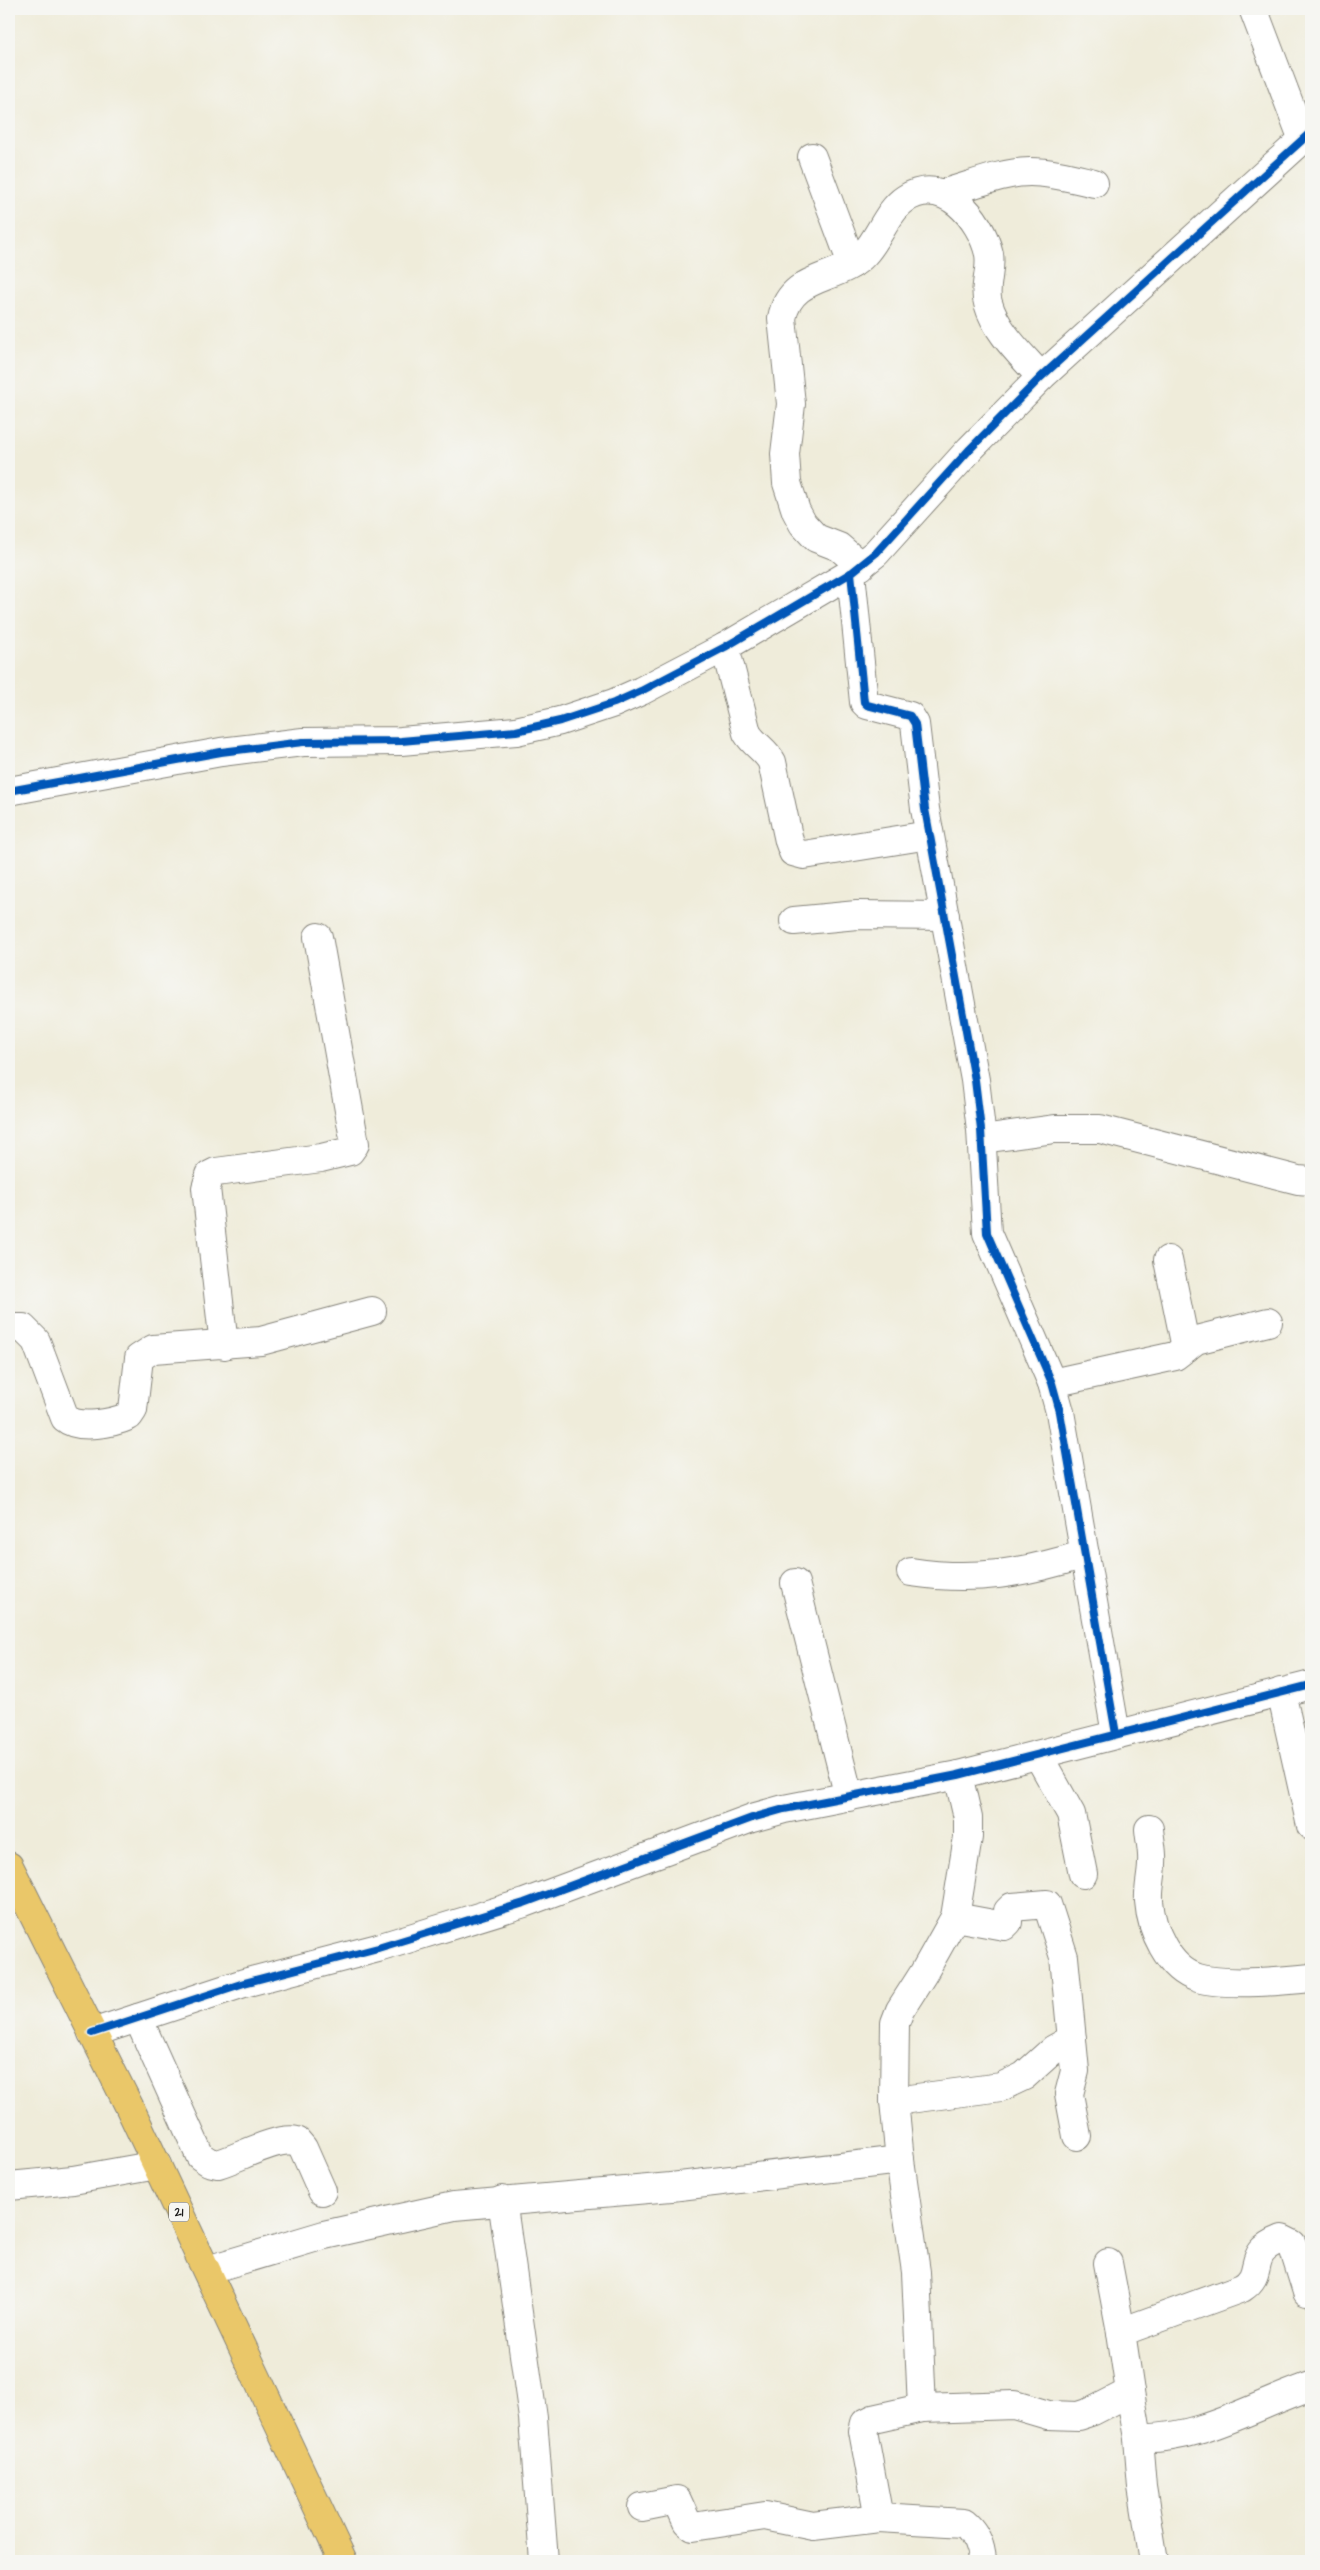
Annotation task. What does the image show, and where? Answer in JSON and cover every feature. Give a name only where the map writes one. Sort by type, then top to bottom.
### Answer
[{"type":"highway","name":"21","points":[[9,1866],[157,2165],[343,2561]]},
{"type":"street","points":[[9,792],[107,771],[221,752],[303,742],[401,741],[516,731],[560,721],[614,703],[725,647],[856,569],[897,531],[970,449],[1041,377],[1307,136],[1254,11]]},
{"type":"street","points":[[812,157],[852,264]]},
{"type":"street","points":[[944,193],[1014,174],[1030,172],[1063,176],[1094,183]]},
{"type":"street","points":[[1041,377],[996,322],[987,302],[990,270],[989,254],[970,214],[944,193],[928,190],[904,199],[875,241],[852,264],[803,287],[793,294],[785,305],[782,318],[791,404],[784,454],[787,483],[796,511],[803,524],[816,538],[846,552],[856,569],[864,702],[867,705],[914,719],[929,835],[975,1080],[982,1134],[987,1233],[1052,1383],[1060,1412],[1116,1734]]},
{"type":"street","points":[[725,647],[747,733],[751,740],[768,755],[774,768],[793,852],[804,855],[929,835]]},
{"type":"street","points":[[794,921],[856,915],[945,916]]},
{"type":"street","points":[[224,1345],[206,1188],[210,1175],[216,1172],[321,1158],[350,1151],[355,1144],[318,937]]},
{"type":"street","points":[[982,1134],[1055,1128],[1100,1128],[1298,1180],[1311,1181]]},
{"type":"street","points":[[1168,1260],[1186,1348]]},
{"type":"street","points":[[9,1328],[22,1328],[36,1341],[65,1418],[71,1423],[95,1424],[129,1416],[133,1410],[139,1358],[145,1352],[153,1349],[261,1342],[372,1311]]},
{"type":"street","points":[[1052,1383],[1175,1356],[1196,1340],[1268,1322]]},
{"type":"street","points":[[911,1572],[961,1578],[989,1576],[1031,1568],[1085,1554]]},
{"type":"street","points":[[795,1583],[850,1797]]},
{"type":"street","points":[[92,2033],[244,1983],[378,1948],[524,1903],[752,1818],[958,1775],[1311,1685]]},
{"type":"street","points":[[1281,1692],[1311,1826]]},
{"type":"street","points":[[1038,1755],[1072,1814],[1083,1874]]},
{"type":"street","points":[[922,2408],[916,2272],[900,2160],[894,2101],[895,2023],[900,2010],[955,1917],[968,1837],[968,1818],[958,1775]]},
{"type":"street","points":[[1149,1829],[1152,1856],[1149,1903],[1162,1945],[1184,1971],[1198,1978],[1225,1981],[1311,1978]]},
{"type":"street","points":[[955,1917],[1004,1926],[1008,1922],[1008,1911],[1012,1907],[1040,1902],[1046,1904],[1064,1957],[1075,2076],[1069,2094],[1078,2136]]},
{"type":"street","points":[[138,2018],[200,2156],[209,2162],[218,2164],[277,2142],[297,2141],[303,2148],[322,2191]]},
{"type":"street","points":[[894,2101],[1001,2087],[1024,2076],[1047,2054],[1072,2039]]},
{"type":"street","points":[[207,2270],[361,2225],[454,2206],[502,2200],[671,2187],[900,2160]]},
{"type":"street","points":[[9,2186],[73,2180],[157,2165]]},
{"type":"street","points":[[502,2200],[533,2418],[544,2561]]},
{"type":"street","points":[[1121,2332],[1242,2288],[1253,2278],[1260,2252],[1265,2247],[1282,2239],[1292,2244],[1296,2251],[1306,2292]]},
{"type":"street","points":[[1108,2263],[1138,2438],[1142,2487],[1154,2561]]},
{"type":"street","points":[[1138,2438],[1162,2439],[1188,2434],[1311,2386]]},
{"type":"street","points":[[879,2518],[863,2431],[865,2423],[873,2419],[922,2408],[1014,2405],[1048,2415],[1078,2416],[1093,2411],[1130,2392]]},
{"type":"street","points":[[642,2507],[677,2500],[687,2522],[693,2527],[765,2516],[813,2526],[879,2518],[964,2524],[972,2530],[978,2541],[982,2561]]},
{"type":"cycle path","points":[[9,791],[221,752],[303,742],[401,741],[516,731],[560,721],[614,703],[641,691],[725,647],[851,573],[876,553],[970,449],[1041,377],[1311,132]]},
{"type":"cycle path","points":[[851,573],[864,702],[867,705],[910,716],[915,724],[925,809],[975,1080],[981,1130],[987,1233],[1052,1383],[1060,1412],[1116,1734]]},
{"type":"cycle path","points":[[92,2033],[244,1983],[378,1948],[524,1903],[752,1818],[784,1809],[958,1775],[1311,1685]]}]
